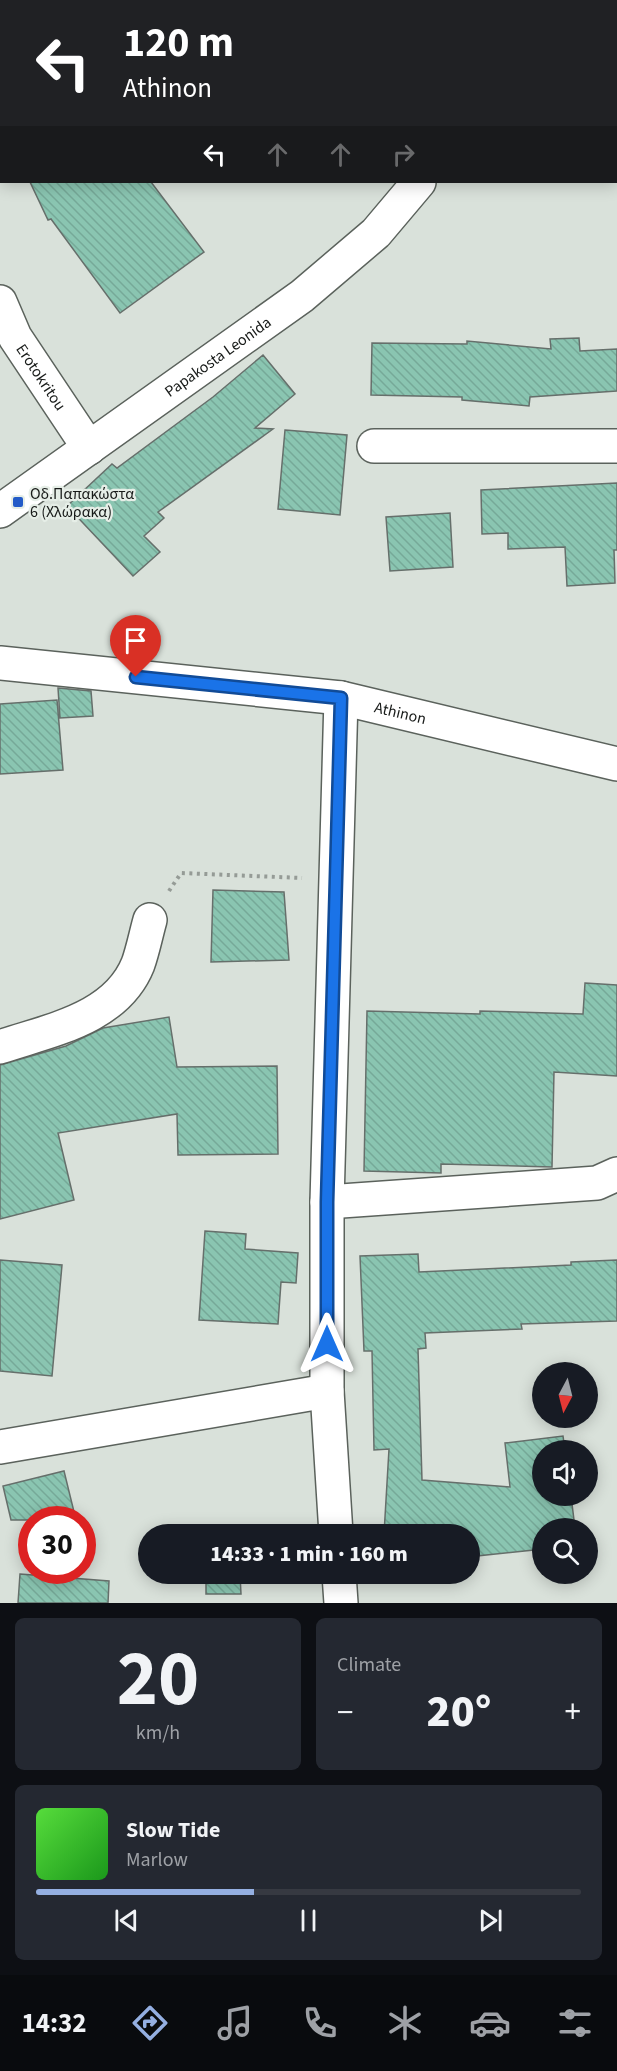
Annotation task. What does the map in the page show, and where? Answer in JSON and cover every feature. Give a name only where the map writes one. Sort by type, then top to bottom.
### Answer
[{"type":"street","name":"Papakosta Leonida","points":[[0,511],[302,296],[376,233],[418,183]]},
{"type":"street","name":"Erotokritou","points":[[0,302],[15,337],[89,448]]},
{"type":"street","points":[[374,446],[617,446]]},
{"type":"street","name":"Athinon","points":[[0,663],[341,698],[617,764]]},
{"type":"street","points":[[335,1524],[327,1391],[327,1202],[341,698]]},
{"type":"street","points":[[0,1047],[83,1019],[106,1005],[125,986],[137,965],[150,920]]},
{"type":"street","points":[[327,1202],[597,1183],[617,1174]]},
{"type":"street","points":[[0,1447],[327,1391]]},
{"type":"street","points":[[340,1584],[341,1603]]},
{"type":"path","points":[[150,920],[181,873],[336,879]]},
{"type":"building","points":[[30,183],[152,183],[204,252],[120,313],[51,219],[48,220]]},
{"type":"building","points":[[579,338],[580,351],[617,349],[617,391],[530,397],[529,406],[462,400],[462,397],[371,395],[372,343],[467,344],[467,341],[551,349],[550,339]]},
{"type":"building","points":[[263,355],[295,394],[255,428],[273,429],[158,512],[164,518],[144,536],[160,552],[133,576],[67,506],[112,464],[117,468],[213,397]]},
{"type":"building","points":[[285,430],[347,435],[340,515],[278,509]]},
{"type":"building","points":[[617,483],[615,583],[567,586],[565,547],[508,549],[508,533],[482,534],[481,490]]},
{"type":"building","points":[[450,513],[453,567],[390,571],[386,517]]},
{"type":"building","points":[[58,688],[91,691],[93,716],[60,718]]},
{"type":"building","points":[[57,700],[63,770],[0,774],[0,704]]},
{"type":"building","points":[[213,890],[284,892],[289,960],[211,962]]},
{"type":"building","points":[[585,983],[617,985],[617,1076],[554,1072],[552,1167],[441,1164],[441,1173],[364,1171],[367,1011],[583,1014]]},
{"type":"building","points":[[169,1017],[177,1067],[277,1066],[278,1154],[178,1155],[177,1114],[58,1133],[74,1200],[0,1219],[0,1065],[66,1046],[103,1028]]},
{"type":"building","points":[[205,1231],[246,1234],[245,1249],[298,1253],[296,1283],[281,1282],[278,1324],[199,1320]]},
{"type":"building","points":[[418,1254],[419,1272],[571,1265],[571,1262],[617,1260],[617,1321],[521,1324],[522,1329],[425,1333],[426,1348],[418,1349],[422,1480],[510,1487],[505,1443],[563,1436],[564,1440],[532,1440],[532,1506],[572,1506],[574,1518],[532,1518],[532,1550],[480,1556],[480,1524],[385,1524],[389,1449],[374,1450],[372,1351],[364,1351],[360,1256]]},
{"type":"building","points":[[0,1260],[62,1265],[52,1376],[0,1371]]},
{"type":"building","points":[[64,1471],[73,1506],[18,1506],[18,1520],[11,1520],[3,1486]]},
{"type":"building","points":[[96,1580],[109,1581],[108,1603],[18,1603],[19,1584],[96,1584]]},
{"type":"building","points":[[206,1584],[240,1584],[241,1594],[206,1594]]},
{"type":"place","name":"Οδ.Παπακώστα 6 (Χλώρακα)","points":[[18,502]]},
{"type":"route","points":[[136,677],[341,698],[327,1202],[327,1344]]}]
